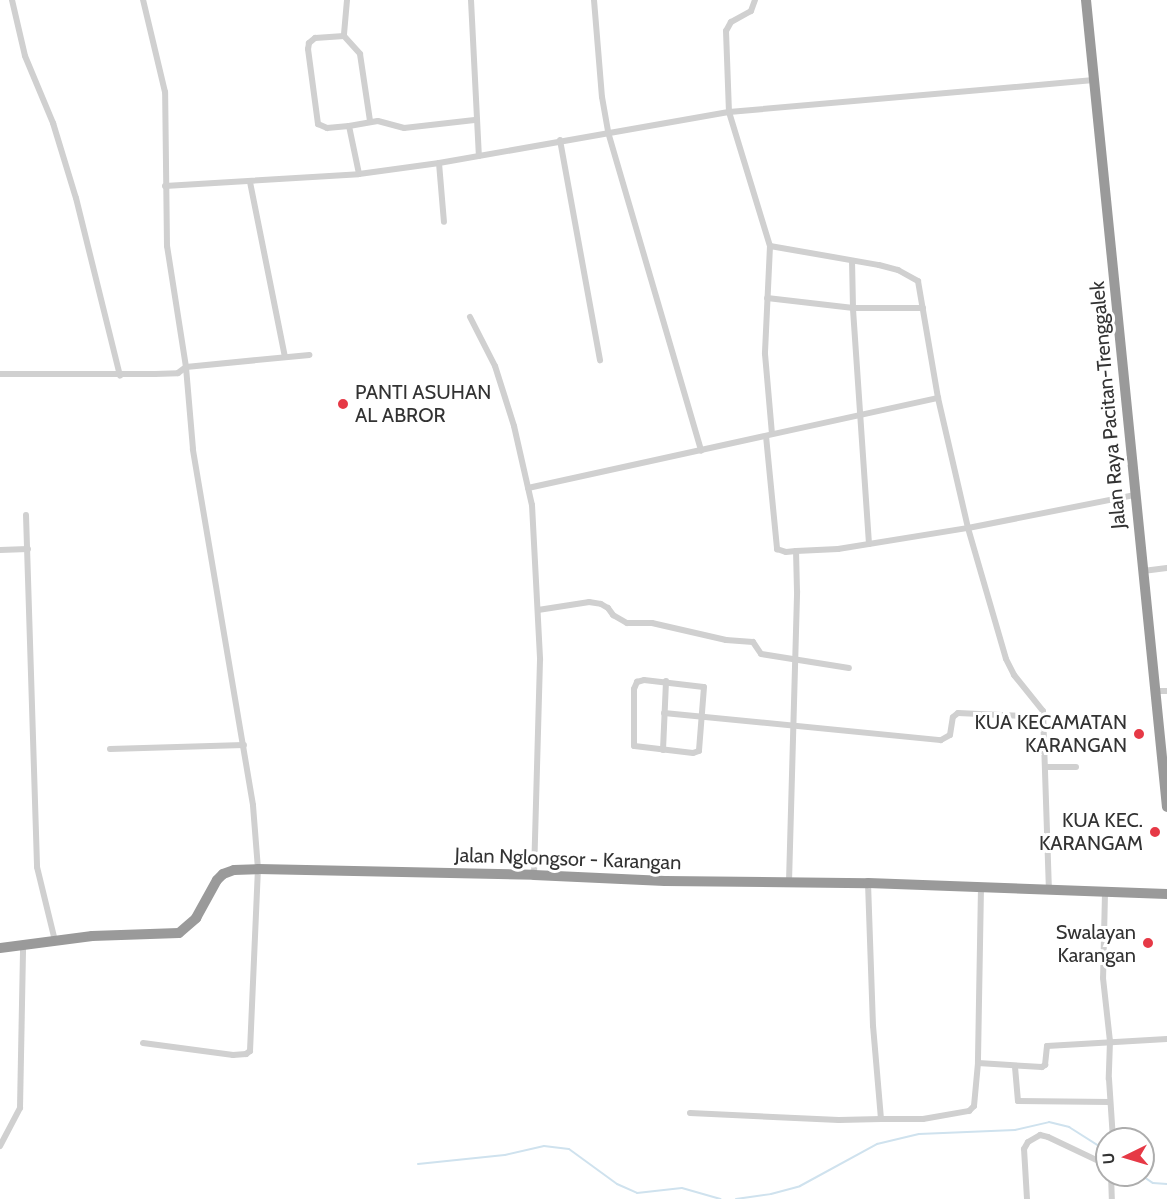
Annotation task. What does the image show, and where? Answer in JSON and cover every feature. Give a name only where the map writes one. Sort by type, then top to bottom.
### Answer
[{"type":"highway","name":"Jalan Raya Pacitan-Trenggalek","points":[[1086,0],[1134,495],[1143,571],[1162,691],[1167,807]]},
{"type":"highway","name":"Jalan Nglongsor - Karangan","points":[[0,948],[92,936],[180,933],[196,918],[217,880],[223,874],[234,870],[534,874],[665,881],[868,883],[1167,894]]},
{"type":"street","points":[[12,0],[25,56],[53,123],[76,198],[120,376]]},
{"type":"street","points":[[142,1042],[233,1055],[246,1054],[250,1051],[258,869],[253,805],[193,449],[186,367],[167,246],[165,92],[143,0]]},
{"type":"street","points":[[346,0],[344,36],[360,54],[370,121]]},
{"type":"street","points":[[471,0],[475,120],[479,156]]},
{"type":"street","points":[[594,0],[602,97],[608,132],[701,451]]},
{"type":"street","points":[[755,0],[751,11],[731,22],[726,31],[729,112],[770,246],[765,354],[777,549],[786,552],[869,544],[968,528],[1134,495]]},
{"type":"street","points":[[344,36],[315,38],[309,43],[318,124],[327,128],[370,121],[404,128],[475,120]]},
{"type":"street","points":[[165,186],[359,174],[440,164],[560,140],[729,112],[1094,80]]},
{"type":"street","points":[[349,126],[359,174]]},
{"type":"street","points":[[560,140],[600,360]]},
{"type":"street","points":[[440,164],[444,222]]},
{"type":"street","points":[[250,182],[285,357]]},
{"type":"street","points":[[770,246],[879,265],[910,275],[918,282],[938,398],[968,528],[1006,659],[1018,682],[1037,701],[1044,717],[1049,890]]},
{"type":"street","points":[[852,261],[853,308],[869,544]]},
{"type":"street","points":[[768,298],[853,308],[922,308]]},
{"type":"street","points":[[470,317],[495,366],[514,426],[532,505],[540,660],[534,874]]},
{"type":"street","points":[[0,374],[120,376],[177,373],[186,367],[309,355]]},
{"type":"street","points":[[528,488],[938,398]]},
{"type":"street","points":[[26,515],[37,867],[59,941]]},
{"type":"street","points":[[0,550],[28,549]]},
{"type":"street","points":[[789,882],[796,551]]},
{"type":"street","points":[[1143,571],[1167,568]]},
{"type":"street","points":[[537,610],[589,602],[601,604],[613,615],[627,623],[652,623],[726,640],[753,642],[761,654],[849,668]]},
{"type":"street","points":[[640,680],[702,685],[703,717],[699,751],[634,746],[634,689],[640,680]]},
{"type":"street","points":[[663,750],[666,681]]},
{"type":"street","points":[[664,713],[941,741],[950,735],[953,717],[958,713],[1044,717]]},
{"type":"street","points":[[110,749],[244,745]]},
{"type":"street","points":[[1046,767],[1076,767]]},
{"type":"street","points":[[868,883],[873,1016],[881,1119]]},
{"type":"street","points":[[690,1113],[839,1120],[923,1119],[969,1111],[974,1106],[978,1063],[981,888]]},
{"type":"street","points":[[1105,893],[1103,978],[1110,1041],[1112,1127]]},
{"type":"street","points":[[0,1146],[20,1108],[23,945]]},
{"type":"street","points":[[978,1063],[1044,1067],[1047,1046],[1167,1039]]},
{"type":"street","points":[[1015,1066],[1018,1101],[1110,1102]]},
{"type":"street","points":[[1027,1199],[1024,1149],[1028,1142],[1040,1135],[1048,1137],[1095,1159]]},
{"type":"waterway","points":[[736,1199],[771,1194],[800,1186],[877,1144],[919,1134],[1015,1130],[1049,1122],[1069,1127],[1095,1143]]},
{"type":"waterway","points":[[418,1164],[505,1155],[544,1146],[569,1149],[617,1184],[637,1193],[682,1188],[720,1199]]},
{"type":"waterway","points":[[1155,1183],[1167,1184]]},
{"type":"place","name":"PANTI ASUHAN AL ABROR","points":[[343,404]]},
{"type":"place","name":"KUA KECAMATAN KARANGAN","points":[[1139,734]]},
{"type":"place","name":"KUA KEC. KARANGAM","points":[[1155,832]]},
{"type":"place","name":"Swalayan Karangan","points":[[1148,943]]}]
